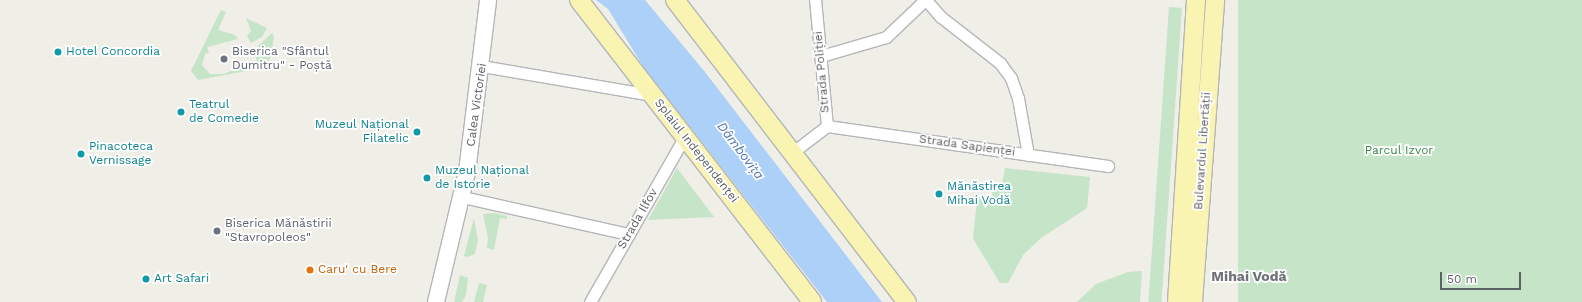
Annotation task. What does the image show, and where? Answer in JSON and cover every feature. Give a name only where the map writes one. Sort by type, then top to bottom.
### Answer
[{"type":"main road","name":"Calea Victoriei","points":[[430,302],[463,155],[483,0]]},
{"type":"main road","name":"Calea Victoriei","points":[[436,302],[463,197],[482,66],[488,0]]},
{"type":"main road","name":"Splaiul Independenței","points":[[579,0],[812,302]]},
{"type":"main road","points":[[675,0],[907,302]]},
{"type":"main road","name":"Bulevardul Libertății","points":[[1193,302],[1215,0]]},
{"type":"main road","name":"Bulevardul Libertății","points":[[1177,302],[1191,2]]},
{"type":"street","name":"Strada Poliției","points":[[793,152],[827,126],[815,0]]},
{"type":"street","points":[[821,56],[886,37],[925,0],[941,17],[1000,62],[1011,78],[1018,98],[1028,155]]},
{"type":"street","points":[[482,66],[652,95]]},
{"type":"street","name":"Strada Sapienței","points":[[827,126],[1108,166]]},
{"type":"street","name":"Strada Ilfov","points":[[590,302],[685,136]]},
{"type":"street","points":[[463,197],[629,234]]},
{"type":"green space","name":"Parcul Izvor","points":[[1238,0],[1582,0],[1582,302],[1238,302]]},
{"type":"green space","points":[[1169,7],[1182,8],[1161,302],[1148,302]]},
{"type":"green space","points":[[221,10],[226,12],[218,30],[235,35],[238,39],[207,47],[209,53],[205,54],[202,65],[210,74],[224,74],[245,65],[246,71],[198,80],[191,71]]},
{"type":"green space","points":[[246,18],[267,28],[262,37],[251,43],[247,36],[251,31]]},
{"type":"green space","points":[[272,33],[274,38],[269,62],[264,68],[258,69],[255,49]]},
{"type":"green space","points":[[677,168],[714,217],[648,220]]},
{"type":"green space","points":[[1005,168],[1090,177],[1087,208],[1041,238],[1023,255],[1008,283],[1000,283],[973,239],[977,199],[991,200],[993,190],[1001,191]]},
{"type":"green space","points":[[494,213],[507,216],[507,219],[500,218],[494,250],[487,248],[488,237],[483,214]]},
{"type":"green space","points":[[474,218],[478,240],[475,254],[467,257],[464,256]]},
{"type":"green space","points":[[1142,271],[1140,302],[1077,302],[1096,284],[1128,272]]},
{"type":"green space","points":[[460,275],[468,278],[466,295],[462,302],[454,302]]},
{"type":"green space","points":[[479,283],[487,285],[483,302],[474,302]]},
{"type":"water","name":"Dâmbovița","points":[[596,0],[645,0],[705,72],[882,302],[827,302],[644,68],[608,9]]},
{"type":"place","name":"Hotel Concordia","points":[[58,52]]},
{"type":"place","name":"Biserica \"Sfântul Dumitru\" - Poștă","points":[[224,59]]},
{"type":"place","name":"Teatrul de Comedie","points":[[181,112]]},
{"type":"place","name":"Muzeul Național Filatelic","points":[[417,132]]},
{"type":"place","name":"Pinacoteca Vernissage","points":[[81,154]]},
{"type":"place","name":"Muzeul Național de Istorie","points":[[427,178]]},
{"type":"place","name":"Mănăstirea Mihai Vodă","points":[[939,194]]},
{"type":"place","name":"Biserica Mănăstirii \"Stavropoleos\"","points":[[217,231]]},
{"type":"place","name":"Caru' cu Bere","points":[[310,270]]},
{"type":"place","name":"Art Safari","points":[[146,279]]},
{"type":"district","name":"Mihai Vodă","points":[[1249,276]]}]
